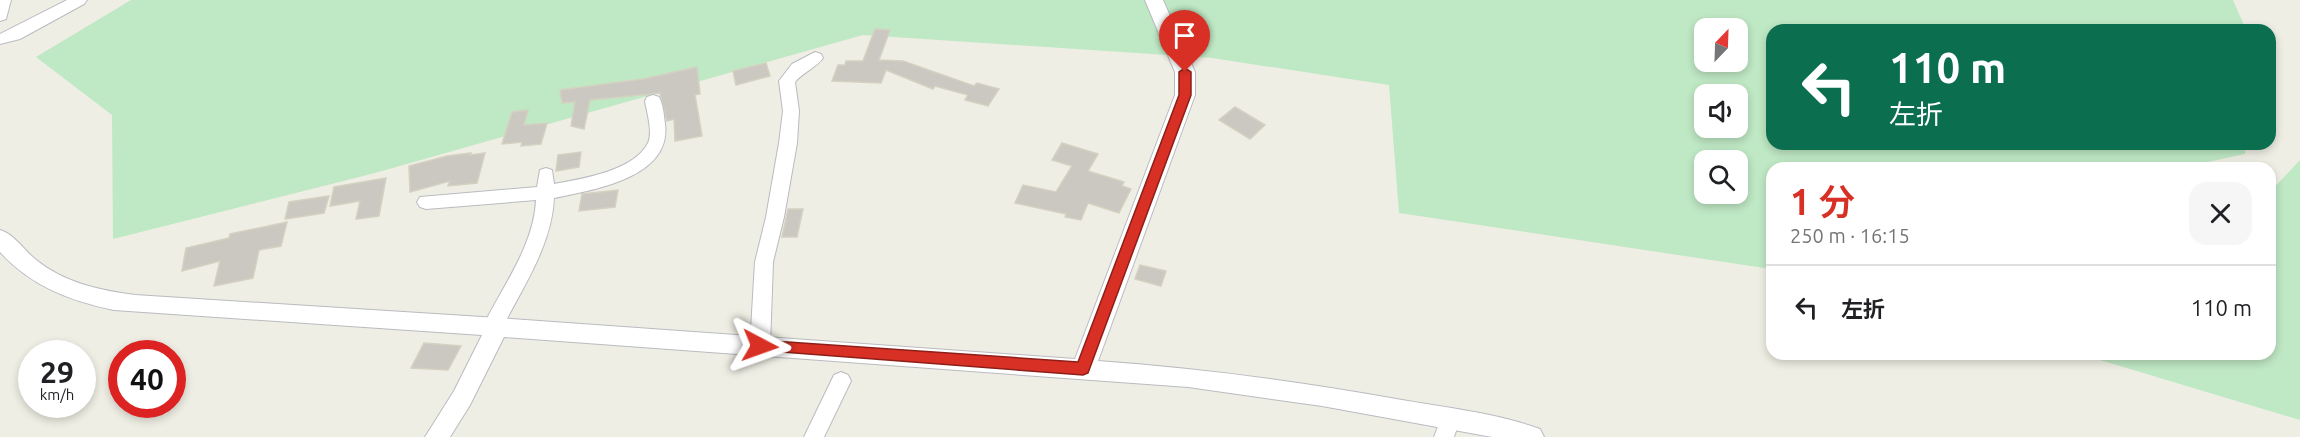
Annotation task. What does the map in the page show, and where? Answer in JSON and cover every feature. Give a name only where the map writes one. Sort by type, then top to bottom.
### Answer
[{"type":"street","points":[[0,15],[2,0]]},
{"type":"street","points":[[0,39],[14,35],[79,0]]},
{"type":"street","points":[[1083,369],[1185,95],[1185,72],[1154,0]]},
{"type":"street","points":[[760,346],[764,262],[776,217],[788,143],[791,111],[787,81],[798,68],[815,58]]},
{"type":"street","points":[[426,202],[546,184],[591,185],[616,176],[639,162],[654,149],[657,141],[653,101]]},
{"type":"street","points":[[437,437],[462,398],[534,246],[544,219],[546,184]]},
{"type":"street","points":[[0,238],[16,258],[41,277],[71,292],[98,300],[496,326],[1199,378],[1322,396],[1447,428],[1532,437]]},
{"type":"street","points":[[814,437],[841,381]]},
{"type":"green space","points":[[131,0],[2233,0],[2243,24],[1766,24],[1766,150],[2245,150],[2245,154],[2208,162],[1766,162],[1766,268],[1399,213],[1389,85],[1212,58],[863,35],[375,173],[113,239],[112,115],[36,57]]},
{"type":"green space","points":[[2300,160],[2300,420],[2100,360],[2276,360],[2276,186]]},
{"type":"building","points":[[875,29],[890,30],[879,60],[903,61],[974,86],[977,83],[999,89],[988,106],[965,100],[968,95],[935,86],[933,89],[886,70],[881,83],[832,81],[838,65],[845,65],[846,61],[863,61]]},
{"type":"building","points":[[766,63],[770,76],[736,85],[733,71]]},
{"type":"building","points":[[697,67],[700,94],[695,95],[702,136],[675,141],[674,119],[667,121],[660,93],[590,100],[584,129],[571,126],[575,102],[562,103],[560,90],[643,79]]},
{"type":"building","points":[[1235,107],[1265,125],[1250,139],[1219,120]]},
{"type":"building","points":[[528,110],[524,125],[547,123],[541,144],[521,146],[522,142],[502,144],[512,112]]},
{"type":"building","points":[[1062,143],[1098,154],[1088,171],[1124,182],[1122,186],[1131,189],[1119,213],[1088,203],[1081,220],[1065,217],[1066,214],[1015,203],[1023,185],[1056,192],[1072,166],[1052,160]]},
{"type":"building","points":[[581,152],[579,167],[556,171],[558,155]]},
{"type":"building","points":[[471,153],[470,155],[485,153],[477,183],[448,186],[450,181],[410,192],[409,166],[447,156]]},
{"type":"building","points":[[386,178],[379,216],[356,219],[360,201],[330,206],[334,187]]},
{"type":"building","points":[[618,190],[615,207],[579,211],[582,194]]},
{"type":"building","points":[[329,196],[324,213],[285,219],[289,202]]},
{"type":"building","points":[[788,209],[803,209],[797,237],[782,237]]},
{"type":"building","points":[[287,222],[281,246],[259,250],[253,278],[214,286],[220,261],[182,271],[186,248],[229,238],[230,234]]},
{"type":"building","points":[[1140,265],[1166,271],[1161,286],[1135,279]]},
{"type":"building","points":[[424,343],[461,346],[448,370],[411,368]]},
{"type":"route","points":[[760,346],[1083,369],[1185,95],[1185,72]]}]
